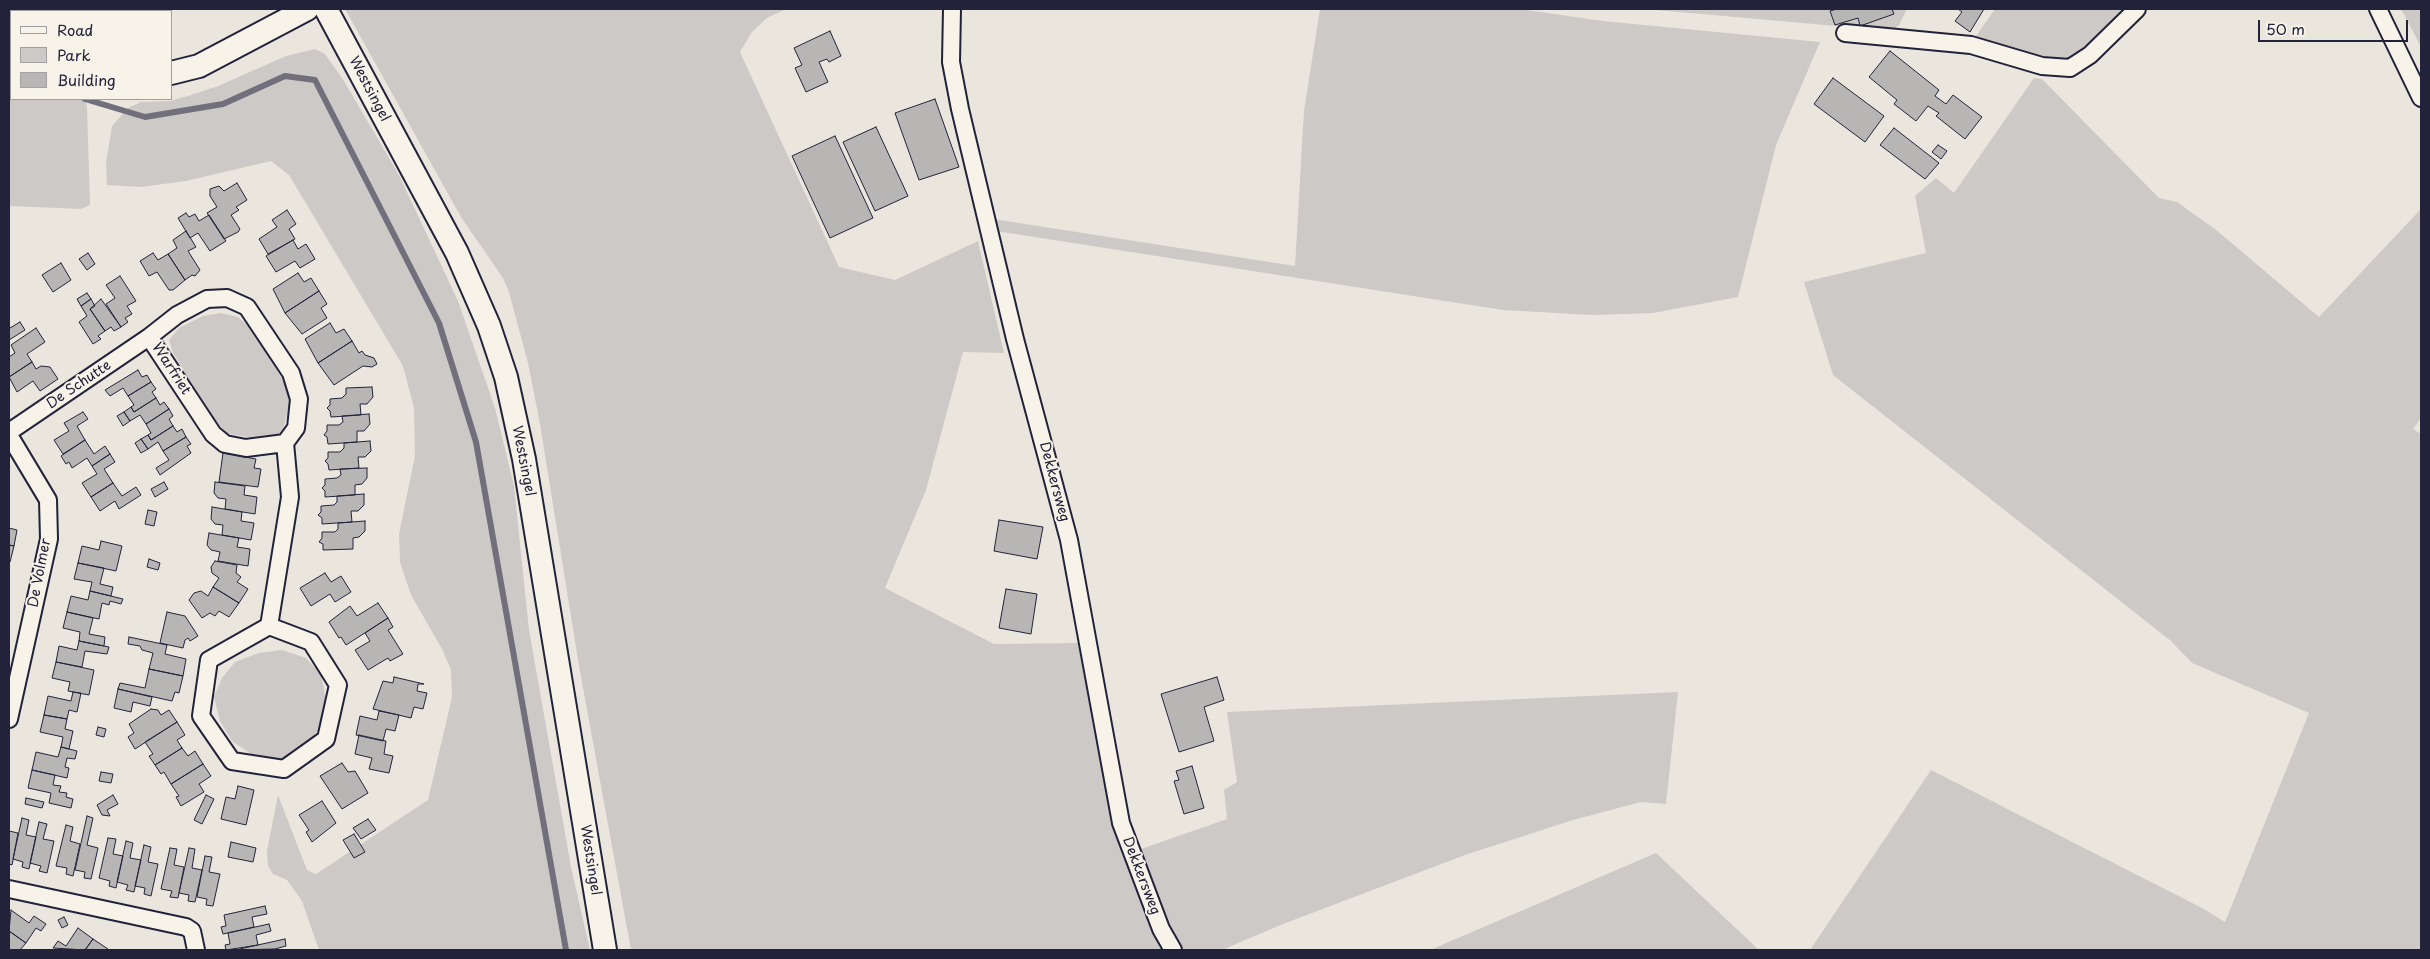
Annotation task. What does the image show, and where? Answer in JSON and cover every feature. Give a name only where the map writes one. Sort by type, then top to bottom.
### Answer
[{"type":"main road","points":[[172,73],[199,66],[307,9]]},
{"type":"main road","name":"Westsingel","points":[[326,9],[456,253],[489,326],[506,377],[524,459],[605,950]]},
{"type":"street","name":"Dekkersweg","points":[[952,9],[951,62],[960,109],[1015,339],[1069,540],[1121,823],[1161,929],[1173,950]]},
{"type":"street","points":[[1845,33],[1971,45],[2042,66],[2070,68],[2090,55],[2137,9]]},
{"type":"street","points":[[2378,9],[2421,98]]},
{"type":"street","name":"Warfriet","points":[[227,298],[248,307],[291,374],[299,399],[296,428],[285,443],[246,448],[225,444],[213,434],[149,337],[177,315],[207,299],[227,298]]},
{"type":"street","name":"De Schutte","points":[[9,434],[149,337]]},
{"type":"street","name":"De Volmer","points":[[9,434],[48,500],[49,540],[9,719]]},
{"type":"street","points":[[269,626],[290,497],[285,443]]},
{"type":"street","points":[[269,626],[311,642],[338,686],[326,739],[284,769],[232,761],[201,716],[209,660],[269,626]]},
{"type":"street","points":[[9,889],[186,927],[192,931],[196,950]]},
{"type":"green space","points":[[345,9],[786,9],[767,18],[752,32],[740,52],[839,267],[895,280],[978,241],[1004,353],[963,352],[926,490],[885,588],[994,644],[1081,643],[1156,932],[1164,950],[631,950],[579,666],[540,424],[528,363],[509,292],[503,278],[461,217]]},
{"type":"green space","points":[[1320,9],[1520,9],[1603,21],[1820,42],[1776,145],[1738,297],[1653,313],[1593,315],[1503,310],[996,231],[993,219],[1295,266],[1304,111]]},
{"type":"green space","points":[[1645,9],[1907,9],[1899,25],[1892,31]]},
{"type":"green space","points":[[1995,9],[2124,9],[2076,59],[2058,62],[1971,43]]},
{"type":"green space","points":[[2401,9],[2421,9],[2421,47],[2408,22]]},
{"type":"green space","points":[[9,20],[10,100],[85,100],[90,205],[81,209],[9,206]]},
{"type":"green space","points":[[315,49],[325,54],[344,81],[399,175],[458,301],[495,408],[514,486],[529,630],[571,867],[590,950],[319,950],[302,901],[287,880],[273,874],[268,866],[267,851],[278,795],[307,870],[316,874],[428,800],[452,697],[451,670],[442,649],[411,595],[400,562],[399,534],[415,456],[414,408],[403,366],[289,175],[271,161],[186,181],[141,187],[107,185],[106,163],[112,126],[128,108],[141,102],[170,101],[188,96],[218,86],[286,56]]},
{"type":"green space","points":[[2034,78],[2042,79],[2159,198],[2177,202],[2215,229],[2319,317],[2421,209],[2421,418],[2413,429],[2421,434],[2421,950],[1810,950],[1931,770],[2202,908],[2225,922],[2309,713],[2192,663],[2171,641],[1833,375],[1804,282],[1926,253],[1915,196],[1936,178],[1954,193]]},
{"type":"green space","points":[[221,313],[238,317],[252,329],[285,384],[290,403],[284,426],[279,434],[249,437],[228,434],[212,417],[173,353],[169,340],[179,328],[203,316]]},
{"type":"green space","points":[[282,650],[306,658],[321,674],[326,701],[323,723],[309,743],[285,758],[268,762],[254,756],[232,741],[220,721],[214,697],[222,678],[235,662],[259,653]]},
{"type":"green space","points":[[1678,692],[1666,804],[1641,802],[1573,820],[1465,855],[1283,924],[1222,950],[1182,950],[1164,916],[1141,849],[1227,819],[1224,790],[1237,782],[1227,712]]},
{"type":"green space","points":[[1656,853],[1759,950],[1430,950]]},
{"type":"building","points":[[1837,9],[1892,9],[1894,14],[1860,26],[1858,18],[1835,25],[1830,11]]},
{"type":"building","points":[[1958,9],[1984,9],[1970,32],[1955,21],[1962,12]]},
{"type":"building","points":[[830,31],[841,56],[829,62],[827,59],[819,62],[828,82],[806,92],[795,68],[802,65],[794,48]]},
{"type":"building","points":[[1890,51],[1939,90],[1935,96],[1946,104],[1953,95],[1982,117],[1965,139],[1936,116],[1939,113],[1928,106],[1916,121],[1894,104],[1897,100],[1869,77]]},
{"type":"building","points":[[1833,78],[1884,116],[1865,142],[1814,104]]},
{"type":"building","points":[[935,99],[959,167],[919,180],[895,113]]},
{"type":"building","points":[[876,127],[908,196],[875,211],[843,142]]},
{"type":"building","points":[[1894,128],[1939,163],[1925,179],[1880,145]]},
{"type":"building","points":[[835,136],[873,218],[830,238],[792,156]]},
{"type":"building","points":[[1938,145],[1947,151],[1941,159],[1932,152]]},
{"type":"building","points":[[237,183],[247,200],[236,207],[239,210],[231,215],[240,229],[224,239],[207,213],[217,207],[210,196],[210,189],[219,186],[224,191]]},
{"type":"building","points":[[287,210],[296,224],[289,229],[295,239],[268,254],[259,239],[277,227],[272,220]]},
{"type":"building","points":[[186,213],[189,217],[195,214],[199,221],[209,215],[226,241],[210,251],[198,233],[190,238],[178,218]]},
{"type":"building","points":[[186,231],[196,247],[188,251],[200,270],[195,276],[192,275],[185,280],[168,254],[177,248],[173,240]]},
{"type":"building","points":[[293,240],[298,249],[306,244],[315,259],[300,268],[295,261],[276,272],[266,256]]},
{"type":"building","points":[[88,253],[95,264],[87,270],[79,259]]},
{"type":"building","points":[[153,253],[158,260],[168,254],[185,280],[173,290],[169,290],[157,272],[149,276],[140,261]]},
{"type":"building","points":[[61,263],[71,280],[53,292],[42,275]]},
{"type":"building","points":[[298,273],[304,282],[311,278],[319,291],[285,313],[273,289]]},
{"type":"building","points":[[120,276],[136,301],[127,306],[132,314],[125,318],[128,322],[121,327],[106,304],[115,298],[106,285]]},
{"type":"building","points":[[319,291],[327,304],[321,308],[327,318],[302,334],[285,313]]},
{"type":"building","points":[[87,293],[91,299],[81,306],[77,299]]},
{"type":"building","points":[[91,299],[95,306],[90,309],[105,331],[98,336],[101,339],[93,344],[79,322],[87,316],[81,306]]},
{"type":"building","points":[[101,299],[121,327],[114,331],[111,327],[105,331],[90,309]]},
{"type":"building","points":[[20,322],[25,330],[9,340],[9,326],[10,328]]},
{"type":"building","points":[[330,323],[336,333],[344,329],[352,341],[318,363],[305,339]]},
{"type":"building","points":[[36,328],[45,342],[27,354],[32,362],[9,377],[9,357],[15,353],[11,345]]},
{"type":"building","points":[[352,341],[359,353],[362,351],[365,355],[374,358],[377,364],[372,367],[363,366],[334,385],[318,363]]},
{"type":"building","points":[[32,362],[36,369],[41,366],[50,367],[58,379],[40,391],[33,381],[17,392],[9,377]]},
{"type":"building","points":[[138,370],[142,377],[147,375],[151,382],[128,396],[123,388],[110,396],[105,390]]},
{"type":"building","points":[[151,382],[156,389],[152,392],[156,398],[134,412],[131,407],[134,405],[128,396]]},
{"type":"building","points":[[372,387],[373,397],[367,404],[360,404],[361,415],[331,417],[330,411],[327,408],[330,405],[330,399],[342,398],[346,394],[346,388]]},
{"type":"building","points":[[156,398],[160,405],[164,402],[169,409],[146,424],[140,415],[130,421],[124,412],[131,407],[134,412]]},
{"type":"building","points":[[169,409],[173,416],[169,419],[173,426],[151,440],[148,435],[151,433],[146,424]]},
{"type":"building","points":[[83,412],[88,419],[77,426],[85,440],[63,454],[54,440],[69,431],[64,423]]},
{"type":"building","points":[[124,412],[130,421],[123,426],[117,416]]},
{"type":"building","points":[[369,414],[370,424],[364,431],[357,431],[357,442],[328,444],[327,437],[324,435],[327,431],[327,425],[339,425],[343,422],[342,416]]},
{"type":"building","points":[[173,426],[177,432],[182,429],[186,437],[163,451],[158,442],[148,449],[141,439],[148,435],[151,440]]},
{"type":"building","points":[[186,437],[191,444],[187,446],[191,453],[160,475],[156,468],[169,460],[163,451]]},
{"type":"building","points":[[141,439],[148,449],[141,453],[135,443]]},
{"type":"building","points":[[85,440],[94,454],[105,446],[110,454],[92,466],[87,458],[72,468],[69,462],[66,464],[61,456]]},
{"type":"building","points":[[370,441],[371,451],[365,457],[358,457],[359,468],[329,470],[328,464],[325,461],[328,458],[328,452],[340,452],[344,448],[344,443]]},
{"type":"building","points":[[223,453],[256,459],[254,468],[261,469],[258,487],[219,482]]},
{"type":"building","points":[[110,454],[115,462],[104,469],[113,483],[91,497],[82,483],[97,474],[92,466]]},
{"type":"building","points":[[367,468],[367,478],[362,484],[355,485],[355,495],[325,497],[325,491],[322,488],[325,485],[325,479],[337,478],[341,475],[340,469]]},
{"type":"building","points":[[164,482],[168,489],[155,497],[151,489]]},
{"type":"building","points":[[215,482],[245,486],[244,495],[257,497],[255,514],[225,509],[226,499],[218,498],[214,493]]},
{"type":"building","points":[[113,483],[122,496],[136,487],[141,495],[119,509],[115,501],[100,511],[91,497]]},
{"type":"building","points":[[364,494],[364,505],[358,511],[351,511],[352,522],[322,524],[322,518],[318,515],[321,512],[321,506],[334,505],[337,502],[337,496]]},
{"type":"building","points":[[212,507],[242,512],[241,521],[254,523],[251,540],[222,535],[223,525],[215,524],[211,519]]},
{"type":"building","points":[[148,510],[157,512],[154,526],[145,524]]},
{"type":"building","points":[[999,520],[1043,527],[1037,559],[994,551]]},
{"type":"building","points":[[365,521],[365,531],[359,537],[353,538],[353,549],[323,550],[323,544],[319,542],[322,538],[322,532],[335,532],[338,529],[338,523]]},
{"type":"building","points":[[9,528],[17,530],[14,546],[9,545]]},
{"type":"building","points":[[209,533],[239,538],[237,547],[250,549],[248,566],[218,561],[220,552],[211,550],[207,545]]},
{"type":"building","points":[[101,541],[122,546],[116,571],[78,563],[82,546],[99,550]]},
{"type":"building","points":[[9,545],[14,546],[10,562],[9,562]]},
{"type":"building","points":[[149,559],[160,563],[158,570],[147,567]]},
{"type":"building","points":[[215,561],[237,565],[236,573],[241,577],[237,582],[248,589],[239,603],[213,587],[219,578],[212,573],[211,567]]},
{"type":"building","points":[[78,563],[104,568],[100,584],[113,587],[111,596],[90,591],[92,582],[74,579]]},
{"type":"building","points":[[325,573],[331,582],[341,576],[351,592],[335,602],[330,594],[311,606],[300,588]]},
{"type":"building","points":[[213,587],[239,603],[229,617],[219,611],[215,616],[210,613],[202,618],[189,600],[194,593],[201,591],[208,596]]},
{"type":"building","points":[[1006,589],[1037,594],[1031,634],[999,628]]},
{"type":"building","points":[[90,591],[123,599],[121,604],[110,601],[109,605],[102,603],[99,619],[67,612],[71,596],[88,600]]},
{"type":"building","points":[[378,603],[388,618],[346,645],[329,622],[350,606],[357,616]]},
{"type":"building","points":[[67,612],[93,618],[89,634],[105,637],[104,646],[79,641],[80,632],[63,628]]},
{"type":"building","points":[[167,612],[185,616],[198,636],[190,641],[188,638],[185,640],[183,648],[160,643]]},
{"type":"building","points":[[388,618],[393,627],[388,630],[403,654],[390,661],[388,658],[368,670],[355,650],[370,641],[365,633]]},
{"type":"building","points":[[129,637],[167,645],[165,654],[186,659],[183,676],[149,669],[153,653],[142,650],[140,646],[128,644]]},
{"type":"building","points":[[79,641],[109,647],[107,654],[85,651],[82,667],[56,662],[59,646],[77,650]]},
{"type":"building","points":[[56,662],[94,670],[89,695],[68,691],[70,682],[52,678]]},
{"type":"building","points":[[149,669],[183,676],[179,693],[175,692],[172,701],[118,689],[120,683],[145,688]]},
{"type":"building","points":[[394,677],[424,684],[418,684],[417,691],[427,693],[423,709],[414,707],[411,718],[373,709],[383,681],[393,683]]},
{"type":"building","points":[[1217,677],[1224,700],[1204,707],[1214,741],[1179,752],[1161,694]]},
{"type":"building","points":[[118,689],[152,697],[150,706],[133,702],[131,712],[114,708]]},
{"type":"building","points":[[73,692],[81,693],[77,712],[69,710],[67,719],[44,715],[48,696],[71,701]]},
{"type":"building","points":[[151,709],[158,710],[161,715],[169,710],[177,722],[135,749],[128,737],[134,733],[129,724]]},
{"type":"building","points":[[379,711],[399,715],[395,731],[386,729],[383,741],[356,735],[360,716],[377,720]]},
{"type":"building","points":[[44,715],[67,719],[65,729],[73,731],[69,749],[61,747],[63,737],[40,732]]},
{"type":"building","points":[[177,722],[185,735],[177,740],[182,748],[155,765],[149,756],[153,754],[145,742]]},
{"type":"building","points":[[98,727],[106,729],[104,737],[96,735]]},
{"type":"building","points":[[359,735],[386,741],[384,754],[393,756],[389,773],[369,769],[372,758],[355,754]]},
{"type":"building","points":[[61,747],[77,751],[75,759],[67,758],[65,767],[69,768],[67,778],[32,770],[36,752],[58,757]]},
{"type":"building","points":[[182,748],[188,756],[195,751],[203,764],[171,784],[164,772],[161,774],[155,765]]},
{"type":"building","points":[[342,763],[348,772],[355,771],[368,793],[342,809],[320,776]]},
{"type":"building","points":[[203,764],[211,776],[199,784],[204,792],[181,806],[176,797],[179,796],[171,784]]},
{"type":"building","points":[[1192,766],[1204,808],[1184,814],[1174,781],[1179,780],[1176,771]]},
{"type":"building","points":[[32,770],[55,775],[53,785],[61,786],[59,792],[67,793],[66,797],[73,799],[71,808],[49,803],[51,793],[28,788]]},
{"type":"building","points":[[101,772],[113,774],[111,783],[99,781]]},
{"type":"building","points":[[238,786],[254,790],[246,825],[221,819],[226,797],[235,799]]},
{"type":"building","points":[[113,795],[118,804],[107,810],[110,816],[102,815],[97,805]]},
{"type":"building","points":[[206,795],[214,799],[202,824],[194,820]]},
{"type":"building","points":[[26,798],[44,802],[42,808],[25,804]]},
{"type":"building","points":[[322,801],[336,823],[312,842],[306,832],[309,830],[299,815]]},
{"type":"building","points":[[87,816],[93,818],[87,845],[98,848],[91,879],[84,878],[85,872],[75,870]]},
{"type":"building","points":[[22,818],[29,820],[26,835],[36,837],[29,869],[22,867],[23,862],[13,859]]},
{"type":"building","points":[[368,819],[376,830],[361,839],[353,828]]},
{"type":"building","points":[[39,822],[47,824],[43,839],[54,841],[47,873],[39,871],[41,866],[30,863]]},
{"type":"building","points":[[66,825],[73,827],[70,841],[80,844],[73,876],[66,874],[67,868],[56,866]]},
{"type":"building","points":[[9,831],[18,833],[12,865],[9,864]]},
{"type":"building","points":[[354,834],[365,852],[354,858],[343,840]]},
{"type":"building","points":[[108,838],[116,839],[113,854],[123,856],[116,888],[109,886],[110,881],[99,878]]},
{"type":"building","points":[[126,841],[133,843],[130,858],[141,860],[134,892],[126,890],[128,885],[117,882]]},
{"type":"building","points":[[231,842],[256,848],[253,862],[228,857]]},
{"type":"building","points":[[144,845],[151,847],[148,862],[158,864],[151,896],[144,894],[145,888],[135,886]]},
{"type":"building","points":[[170,848],[177,849],[174,865],[184,867],[178,898],[170,897],[172,891],[161,889]]},
{"type":"building","points":[[189,848],[195,849],[192,868],[202,870],[195,902],[188,901],[189,895],[179,893]]},
{"type":"building","points":[[205,856],[212,857],[209,872],[220,874],[213,906],[206,905],[207,899],[197,897]]},
{"type":"building","points":[[265,906],[267,914],[252,917],[254,927],[223,934],[221,927],[226,926],[224,915]]},
{"type":"building","points":[[11,910],[29,923],[34,916],[46,924],[41,931],[36,928],[26,943],[9,931]]},
{"type":"building","points":[[64,917],[68,925],[62,928],[58,920]]},
{"type":"building","points":[[269,924],[271,931],[256,935],[258,945],[226,950],[225,945],[230,944],[228,933]]},
{"type":"building","points":[[78,928],[93,939],[85,950],[53,948],[58,941],[66,946]]},
{"type":"building","points":[[9,931],[26,943],[20,950],[9,950]]},
{"type":"building","points":[[93,939],[108,949],[85,950]]},
{"type":"building","points":[[285,939],[286,946],[275,949],[235,950]]},
{"type":"waterway","points":[[88,100],[145,117],[223,104],[285,76],[315,80],[439,323],[476,442],[566,950]]}]
